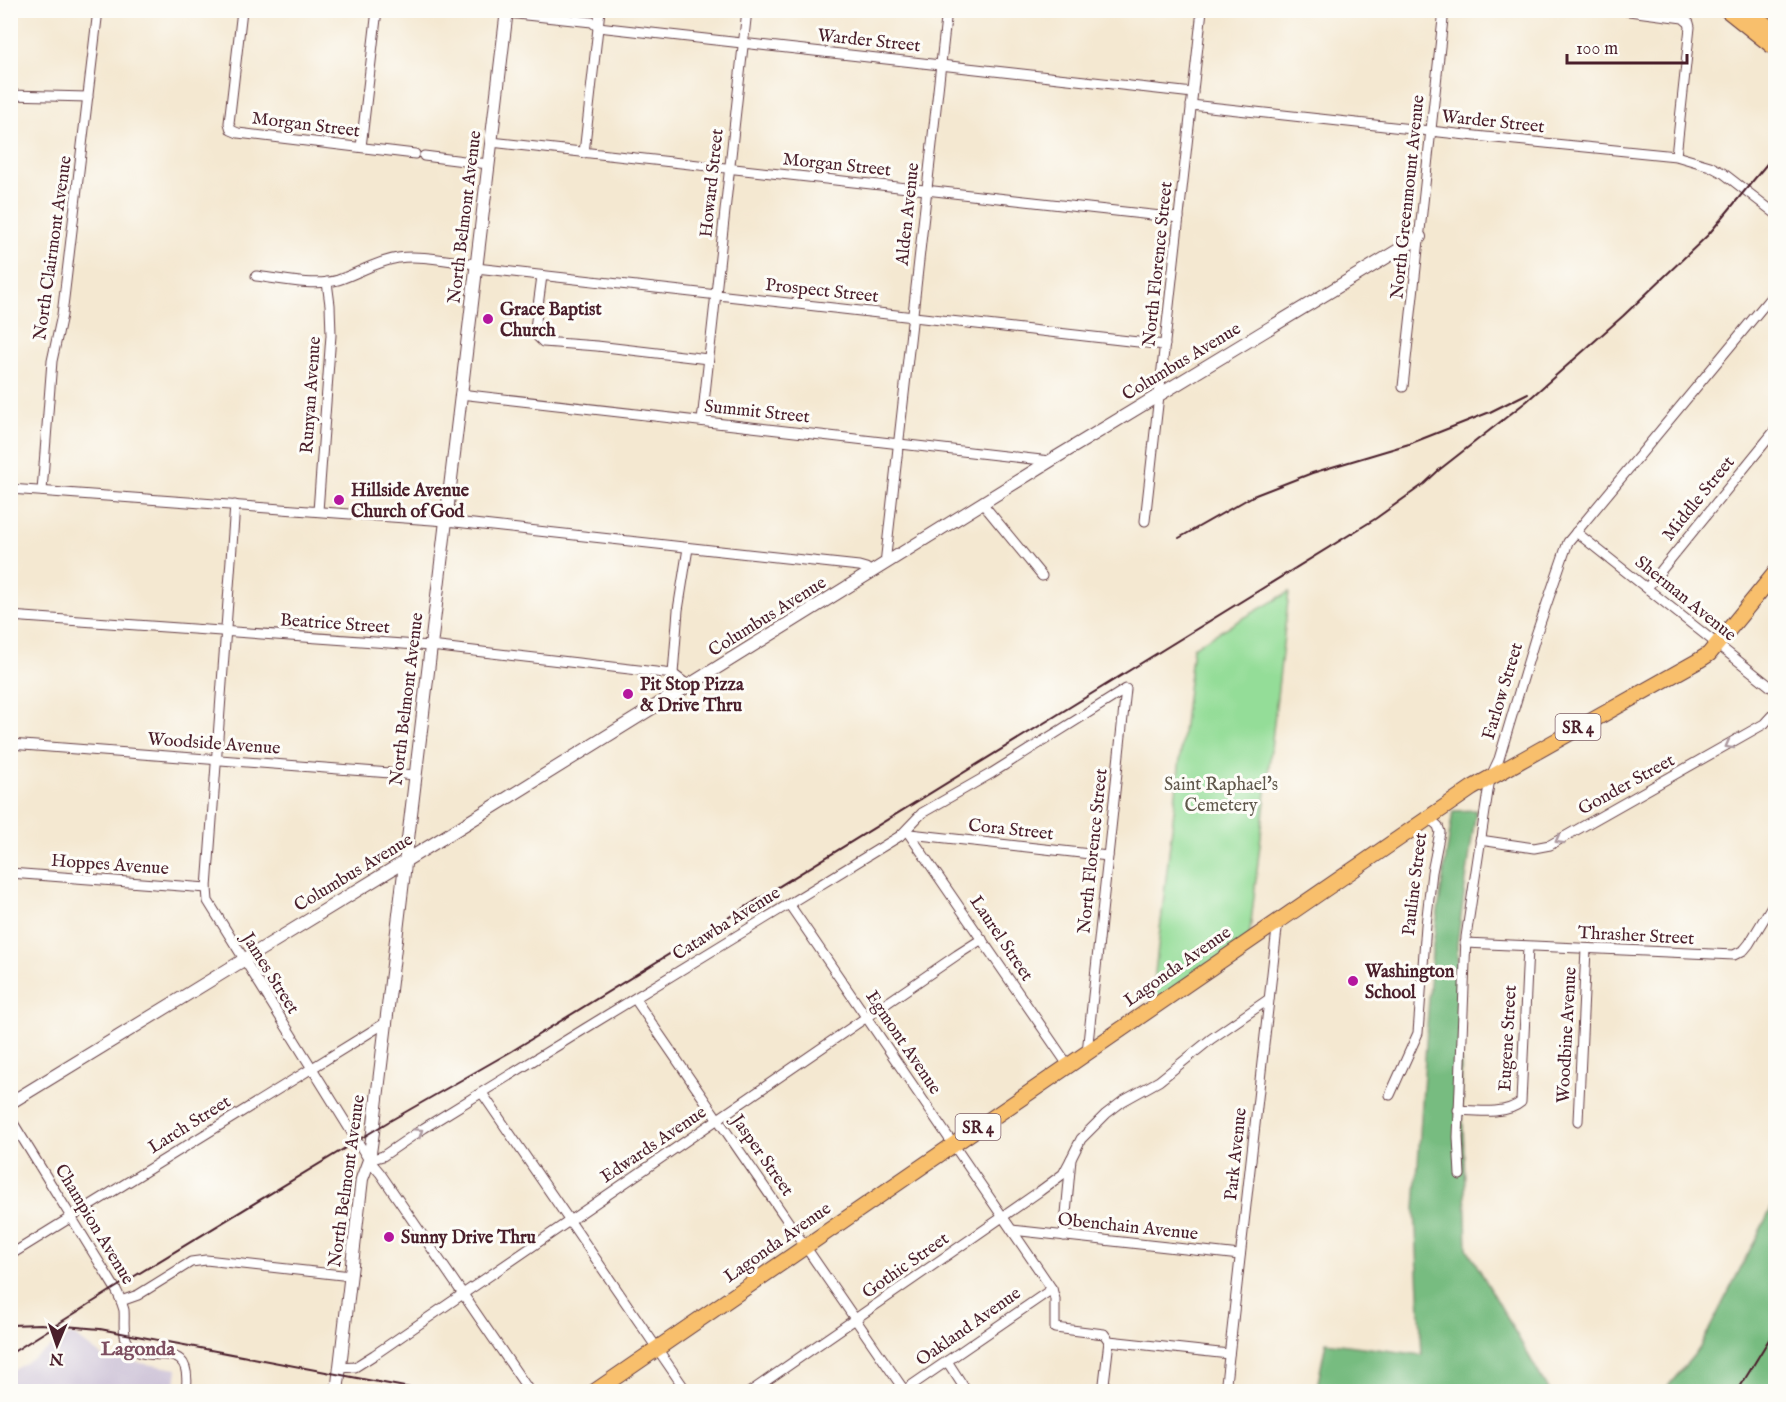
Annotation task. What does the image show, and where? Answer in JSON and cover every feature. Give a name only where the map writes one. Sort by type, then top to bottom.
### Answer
[{"type":"main road","points":[[1727,10],[1776,48]]},
{"type":"main road","points":[[1748,10],[1776,33]]},
{"type":"main road","name":"Lagonda Avenue","points":[[594,1392],[1429,818],[1490,778],[1709,654],[1776,572]]},
{"type":"street","name":"North Clairmont Avenue","points":[[42,491],[52,361],[62,315],[98,10]]},
{"type":"street","name":"Morgan Street","points":[[242,10],[228,123],[231,130],[238,133],[488,164]]},
{"type":"street","points":[[361,147],[377,10]]},
{"type":"street","points":[[584,153],[600,10]]},
{"type":"street","name":"Howard Street","points":[[702,421],[747,10]]},
{"type":"street","name":"Alden Avenue","points":[[885,564],[947,10]]},
{"type":"street","name":"North Florence Street","points":[[1145,521],[1202,10]]},
{"type":"street","name":"North Greenmount Avenue","points":[[1403,387],[1444,10]]},
{"type":"street","points":[[1621,10],[1683,18],[1689,22],[1676,156]]},
{"type":"street","name":"Warder Street","points":[[507,12],[592,22],[598,27],[1192,93]]},
{"type":"street","name":"North Belmont Avenue","points":[[337,1392],[363,1179],[369,1160],[386,1023],[507,12]]},
{"type":"street","points":[[10,94],[88,97]]},
{"type":"street","name":"Warder Street","points":[[1191,105],[1676,156],[1710,166],[1723,173],[1776,214]]},
{"type":"street","name":"Morgan Street","points":[[491,142],[1179,218]]},
{"type":"street","name":"Columbus Avenue","points":[[10,1103],[689,686],[1050,461],[1420,237]]},
{"type":"street","name":"Prospect Street","points":[[327,282],[338,280],[374,264],[401,257],[542,276],[1165,345]]},
{"type":"street","points":[[256,276],[327,282]]},
{"type":"street","points":[[542,276],[536,335],[543,342],[708,359]]},
{"type":"street","name":"Runyan Avenue","points":[[318,511],[331,335],[327,282]]},
{"type":"street","name":"Farlow Street","points":[[1460,1175],[1458,1110],[1465,943],[1490,778],[1499,759],[1536,635],[1568,542],[1776,291]]},
{"type":"street","name":"Summit Street","points":[[460,394],[1050,461]]},
{"type":"street","name":"Middle Street","points":[[1647,588],[1776,429]]},
{"type":"street","points":[[10,489],[446,521],[859,566],[871,573]]},
{"type":"street","points":[[982,503],[1042,576]]},
{"type":"street","name":"James Street","points":[[235,505],[207,888],[209,904],[369,1160],[530,1392]]},
{"type":"street","name":"Sherman Avenue","points":[[1576,532],[1776,690]]},
{"type":"street","points":[[688,548],[678,610],[673,674],[689,686]]},
{"type":"street","name":"Beatrice Street","points":[[10,616],[431,646],[673,674]]},
{"type":"street","name":"North Florence Street","points":[[1087,1052],[1126,689],[1096,708]]},
{"type":"street","name":"Catawba Avenue","points":[[369,1160],[383,1156],[576,1034],[908,832],[912,822],[922,813],[992,773],[1096,708]]},
{"type":"street","name":"Gonder Street","points":[[1480,840],[1534,848],[1551,845],[1764,724],[1776,711]]},
{"type":"street","name":"Woodside Avenue","points":[[10,744],[416,775]]},
{"type":"street","name":"Pauline Street","points":[[1390,1095],[1418,1033],[1426,925],[1432,872],[1440,832],[1438,826],[1429,818]]},
{"type":"street","name":"Cora Street","points":[[908,832],[1108,856]]},
{"type":"street","name":"Laurel Street","points":[[908,832],[1068,1065]]},
{"type":"street","name":"Hoppes Avenue","points":[[10,873],[207,888]]},
{"type":"street","name":"Thrasher Street","points":[[1465,943],[1734,955],[1744,950],[1749,944],[1776,899]]},
{"type":"street","name":"Egmont Avenue","points":[[789,904],[1052,1288]]},
{"type":"street","name":"Park Avenue","points":[[1225,1392],[1278,920]]},
{"type":"street","name":"Edwards Avenue","points":[[339,1368],[355,1367],[363,1362],[982,939]]},
{"type":"street","name":"Eugene Street","points":[[1458,1110],[1504,1109],[1521,1102],[1528,947]]},
{"type":"street","name":"Woodbine Avenue","points":[[1578,1121],[1586,949]]},
{"type":"street","name":"Jasper Street","points":[[635,999],[856,1319],[903,1391]]},
{"type":"street","name":"Gothic Street","points":[[750,1392],[1063,1174],[1082,1139],[1106,1114],[1123,1101],[1159,1081],[1211,1039],[1269,999]]},
{"type":"street","name":"Larch Street","points":[[10,1255],[386,1023]]},
{"type":"street","points":[[482,1093],[687,1392]]},
{"type":"street","name":"Champion Avenue","points":[[10,1118],[115,1288],[124,1311],[125,1336],[131,1347],[144,1353],[179,1359],[187,1369],[186,1388]]},
{"type":"street","name":"Gothic Street","points":[[1064,1236],[1071,1159]]},
{"type":"street","name":"Obenchain Avenue","points":[[1012,1230],[1240,1255]]},
{"type":"street","points":[[121,1301],[138,1295],[197,1260],[351,1276]]},
{"type":"street","points":[[1052,1288],[1055,1299],[1055,1328],[1104,1334],[1109,1341],[1103,1392]]},
{"type":"street","name":"Oakland Avenue","points":[[903,1391],[1052,1288]]},
{"type":"street","points":[[1109,1341],[1230,1354]]},
{"type":"street","points":[[946,1361],[967,1392]]},
{"type":"shaded area","points":[[72,1334],[103,1357],[177,1369],[174,1391],[11,1391],[11,1372]]},
{"type":"green space","name":"Saint Raphael's Cemetery","points":[[1289,592],[1249,940],[1151,1007],[1193,647]]},
{"type":"green space","points":[[1476,810],[1457,944],[1467,1248],[1549,1391],[1316,1392],[1326,1342],[1422,1355],[1415,1209],[1432,952],[1453,811]]},
{"type":"green space","points":[[1775,1201],[1775,1391],[1664,1391],[1699,1349]]},
{"type":"railway","points":[[10,1354],[388,1122],[512,1051],[1375,519],[1424,484],[1527,401],[1623,316],[1708,235],[1776,153]]},
{"type":"railway","points":[[1179,538],[1253,496],[1312,473],[1409,444],[1490,412],[1528,393]]},
{"type":"railway","points":[[10,1325],[41,1324],[100,1329],[431,1392]]},
{"type":"railway","points":[[1737,1392],[1776,1328]]},
{"type":"place","name":"Grace Baptist Church","points":[[488,319]]},
{"type":"place","name":"Hillside Avenue Church of God","points":[[339,500]]},
{"type":"place","name":"Pit Stop Pizza & Drive Thru","points":[[628,694]]},
{"type":"place","name":"Washington School","points":[[1353,981]]},
{"type":"place","name":"Sunny Drive Thru","points":[[389,1237]]},
{"type":"district","name":"Lagonda","points":[[138,1348]]}]
